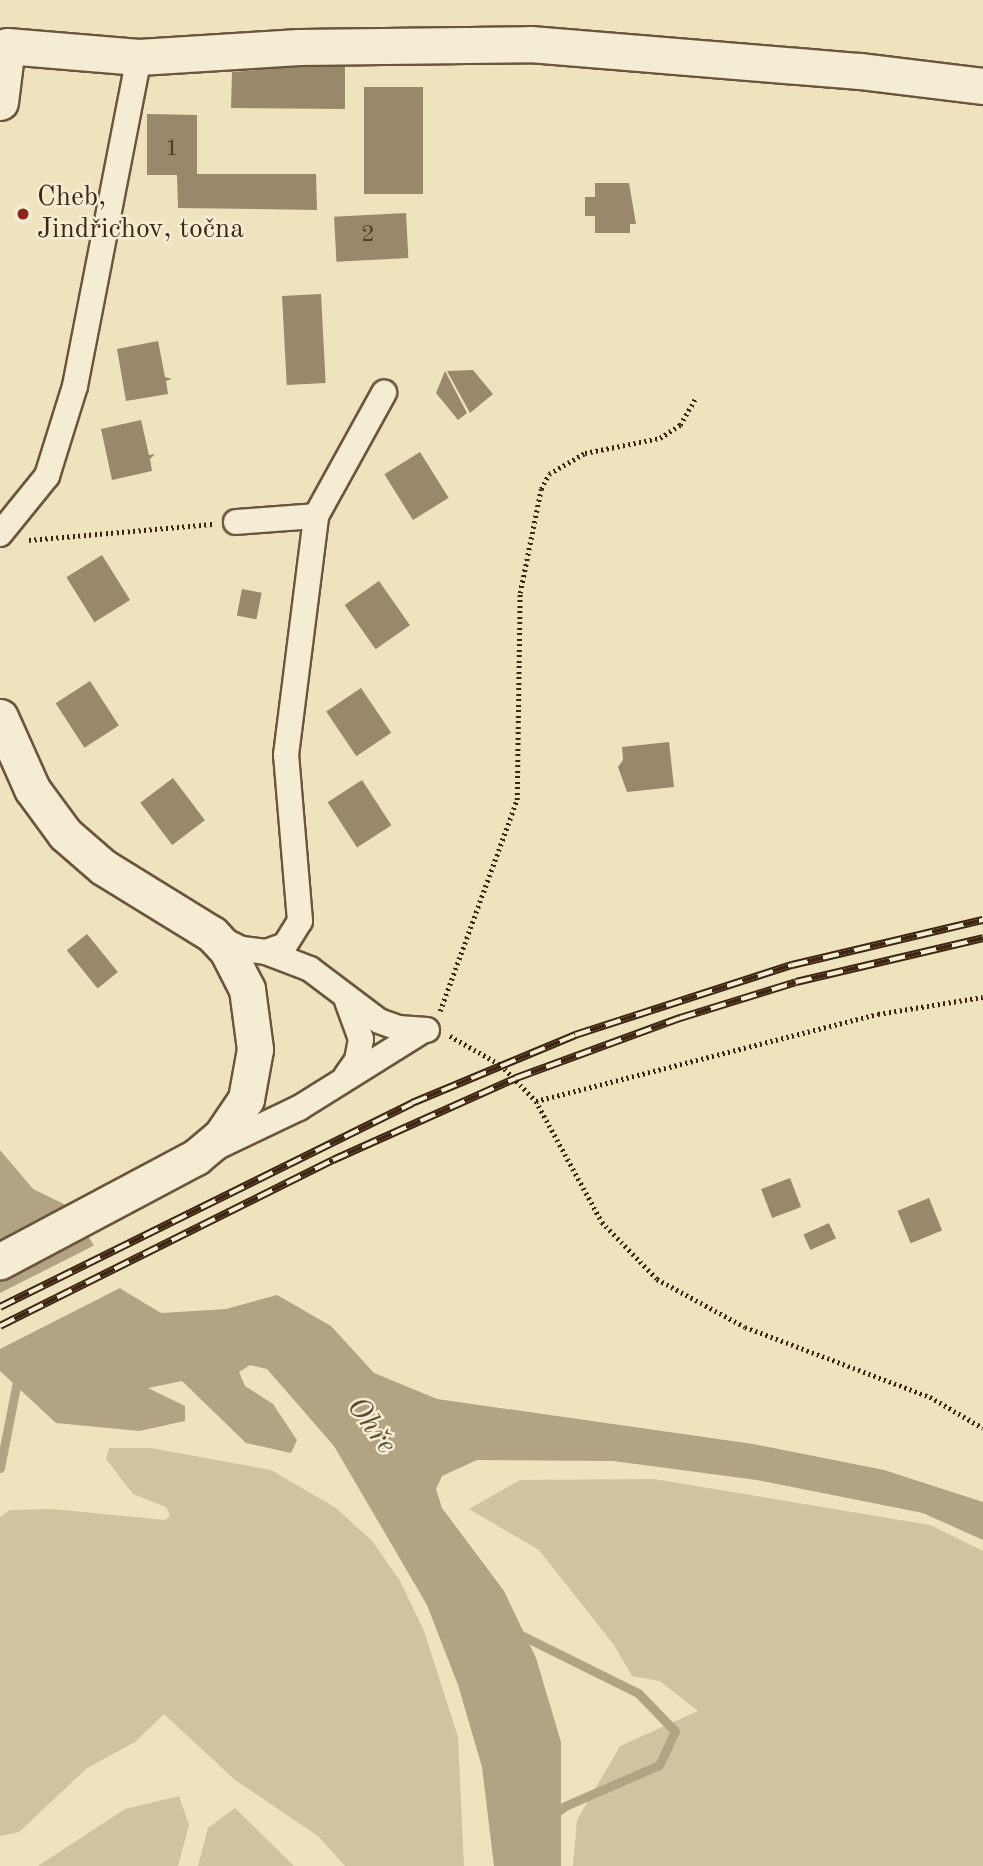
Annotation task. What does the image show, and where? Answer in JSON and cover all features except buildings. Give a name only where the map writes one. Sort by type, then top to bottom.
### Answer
[{"type":"street","points":[[0,102],[3,45],[139,57],[299,47],[530,44],[983,86]]},
{"type":"street","points":[[0,534],[47,476],[75,386],[139,57]]},
{"type":"street","points":[[323,977],[306,943],[286,755],[316,516],[384,393]]},
{"type":"street","points":[[236,522],[316,516]]},
{"type":"street","points":[[0,717],[32,789],[65,834],[103,867],[212,934],[242,949],[266,952],[323,977],[342,995],[352,1007],[361,1039],[358,1060],[341,1082]]},
{"type":"street","points":[[266,952],[292,938],[301,910]]},
{"type":"street","points":[[196,1157],[221,1136],[246,1099],[255,1049],[247,989],[236,965],[212,934]]},
{"type":"street","points":[[342,995],[379,1021],[428,1029]]},
{"type":"street","points":[[0,1261],[196,1157],[299,1108],[428,1029]]},
{"type":"path","points":[[696,397],[680,425],[660,438],[585,453],[549,474],[541,489],[520,593],[517,800],[428,1029],[501,1065],[536,1101],[602,1222],[657,1279],[745,1327],[930,1397],[983,1428]]},
{"type":"path","points":[[26,541],[236,522]]},
{"type":"path","points":[[536,1101],[878,1014],[983,997]]},
{"type":"shaded area","points":[[109,1448],[151,1448],[271,1470],[336,1508],[373,1542],[400,1581],[424,1631],[458,1737],[464,1866],[345,1866],[318,1836],[235,1780],[164,1714],[135,1742],[87,1768],[19,1832],[0,1836],[0,1517],[10,1510],[52,1509],[165,1520],[170,1515],[166,1507],[133,1494],[106,1459]]},
{"type":"shaded area","points":[[654,1479],[930,1525],[983,1551],[983,1866],[573,1866],[577,1820],[620,1746],[698,1711],[660,1681],[632,1676],[614,1645],[539,1550],[469,1509],[520,1480]]},
{"type":"shaded area","points":[[179,1796],[189,1825],[178,1866],[38,1866],[125,1809]]},
{"type":"shaded area","points":[[235,1808],[294,1866],[198,1866],[208,1828]]},
{"type":"water","name":"Ohře","points":[[0,1150],[33,1189],[70,1207],[121,1289],[161,1313],[226,1309],[277,1295],[331,1326],[374,1373],[437,1399],[753,1444],[884,1470],[983,1502],[983,1540],[923,1513],[757,1480],[613,1461],[477,1460],[442,1476],[436,1489],[442,1508],[504,1591],[536,1658],[561,1742],[561,1866],[494,1866],[482,1767],[458,1685],[427,1605],[334,1446],[267,1369],[250,1365],[239,1372],[245,1386],[273,1404],[297,1440],[291,1453],[246,1443],[182,1381],[148,1388],[185,1406],[185,1421],[139,1431],[56,1423],[0,1371]]},
{"type":"pier","points":[[97,1244],[124,1286],[0,1349],[0,1293]]},
{"type":"waterway","points":[[0,1468],[18,1376]]},
{"type":"waterway","points":[[517,1633],[638,1693],[675,1731],[659,1765],[565,1806],[553,1815]]},
{"type":"railway","points":[[0,1307],[412,1103],[575,1035],[792,965],[983,920]]},
{"type":"railway","points":[[0,1326],[333,1160],[516,1078],[680,1018],[796,982],[983,938]]},
{"type":"place","name":"Cheb, Jindřichov, točna","points":[[23,214]]}]
